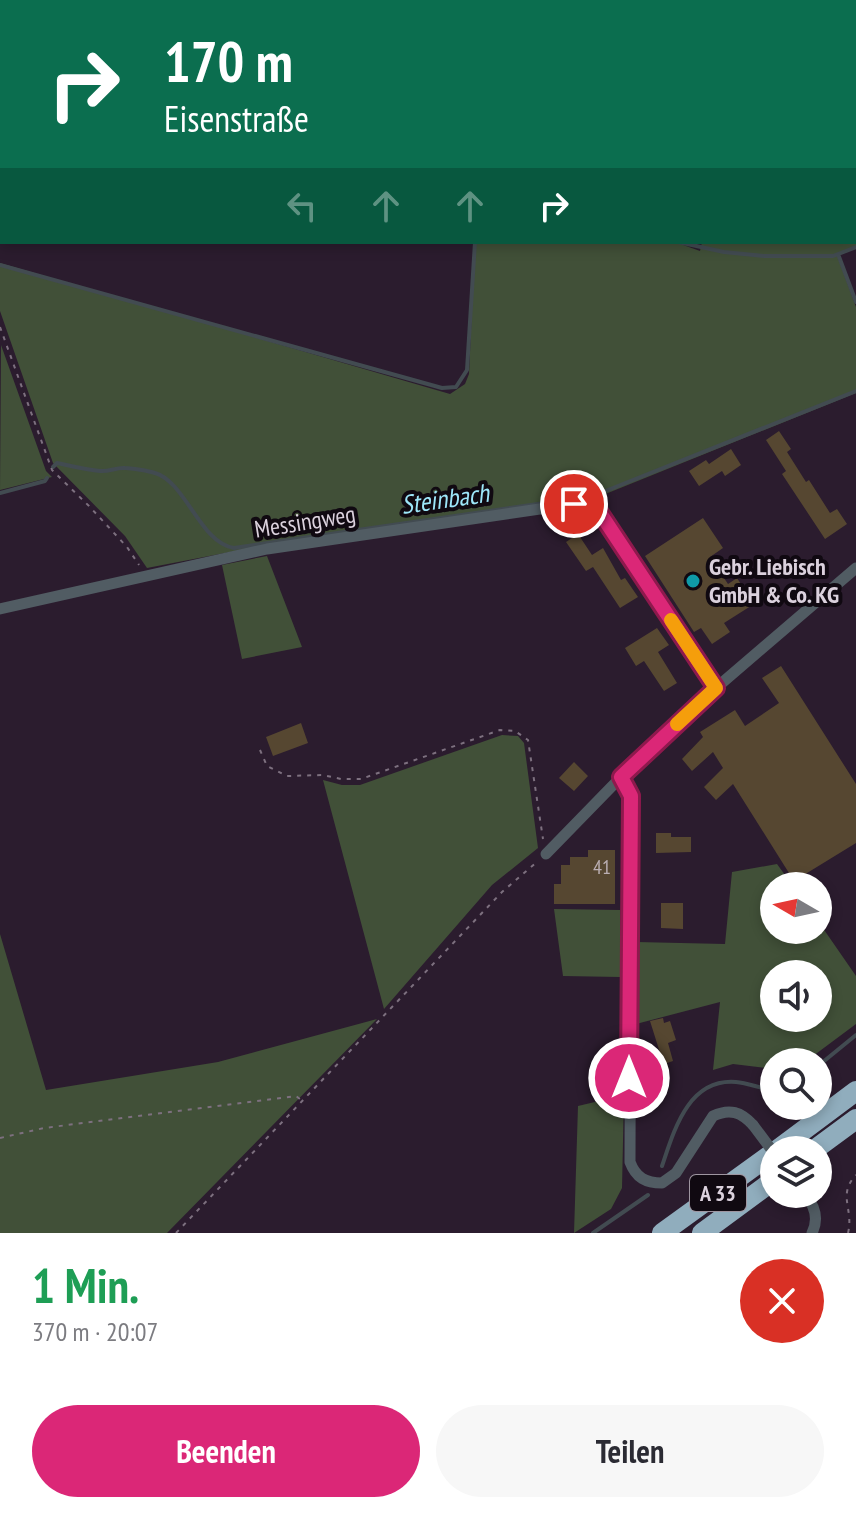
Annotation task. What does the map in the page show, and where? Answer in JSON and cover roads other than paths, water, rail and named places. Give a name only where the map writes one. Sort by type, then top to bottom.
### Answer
[{"type":"highway","name":"A 33","points":[[796,1136],[856,1091]]},
{"type":"highway","points":[[832,1137],[856,1119]]},
{"type":"highway","name":"A 33","points":[[662,1233],[760,1163]]},
{"type":"highway","name":"A 33","points":[[702,1233],[760,1190]]},
{"type":"street","name":"Messingweg","points":[[0,609],[267,549],[574,504],[598,510],[716,688]]},
{"type":"street","points":[[546,854],[621,777],[716,688],[856,568]]},
{"type":"street","points":[[621,777],[631,796],[630,1162],[634,1172],[642,1179],[662,1183],[676,1173],[713,1116],[733,1112],[746,1117],[762,1136]]},
{"type":"street","points":[[812,1208],[816,1219],[812,1233]]},
{"type":"waterway","points":[[0,265],[442,388],[456,387],[467,370],[475,244]]},
{"type":"waterway","points":[[687,244],[764,256],[833,256],[856,247]]},
{"type":"waterway","name":"Steinbach","points":[[838,254],[856,302]]},
{"type":"waterway","name":"Steinbach","points":[[53,467],[57,463],[103,471],[125,468],[155,473],[176,488],[212,535],[222,544],[234,548],[593,496],[856,391]]},
{"type":"waterway","name":"Steinbach","points":[[0,493],[47,478]]},
{"type":"waterway","points":[[832,1055],[856,1035]]},
{"type":"waterway","points":[[662,1166],[678,1123],[695,1098],[706,1089],[720,1083],[736,1082],[760,1087]]},
{"type":"waterway","points":[[593,1233],[648,1195]]},
{"type":"place","name":"Gebr. Liebisch GmbH & Co. KG","points":[[693,581]]}]
